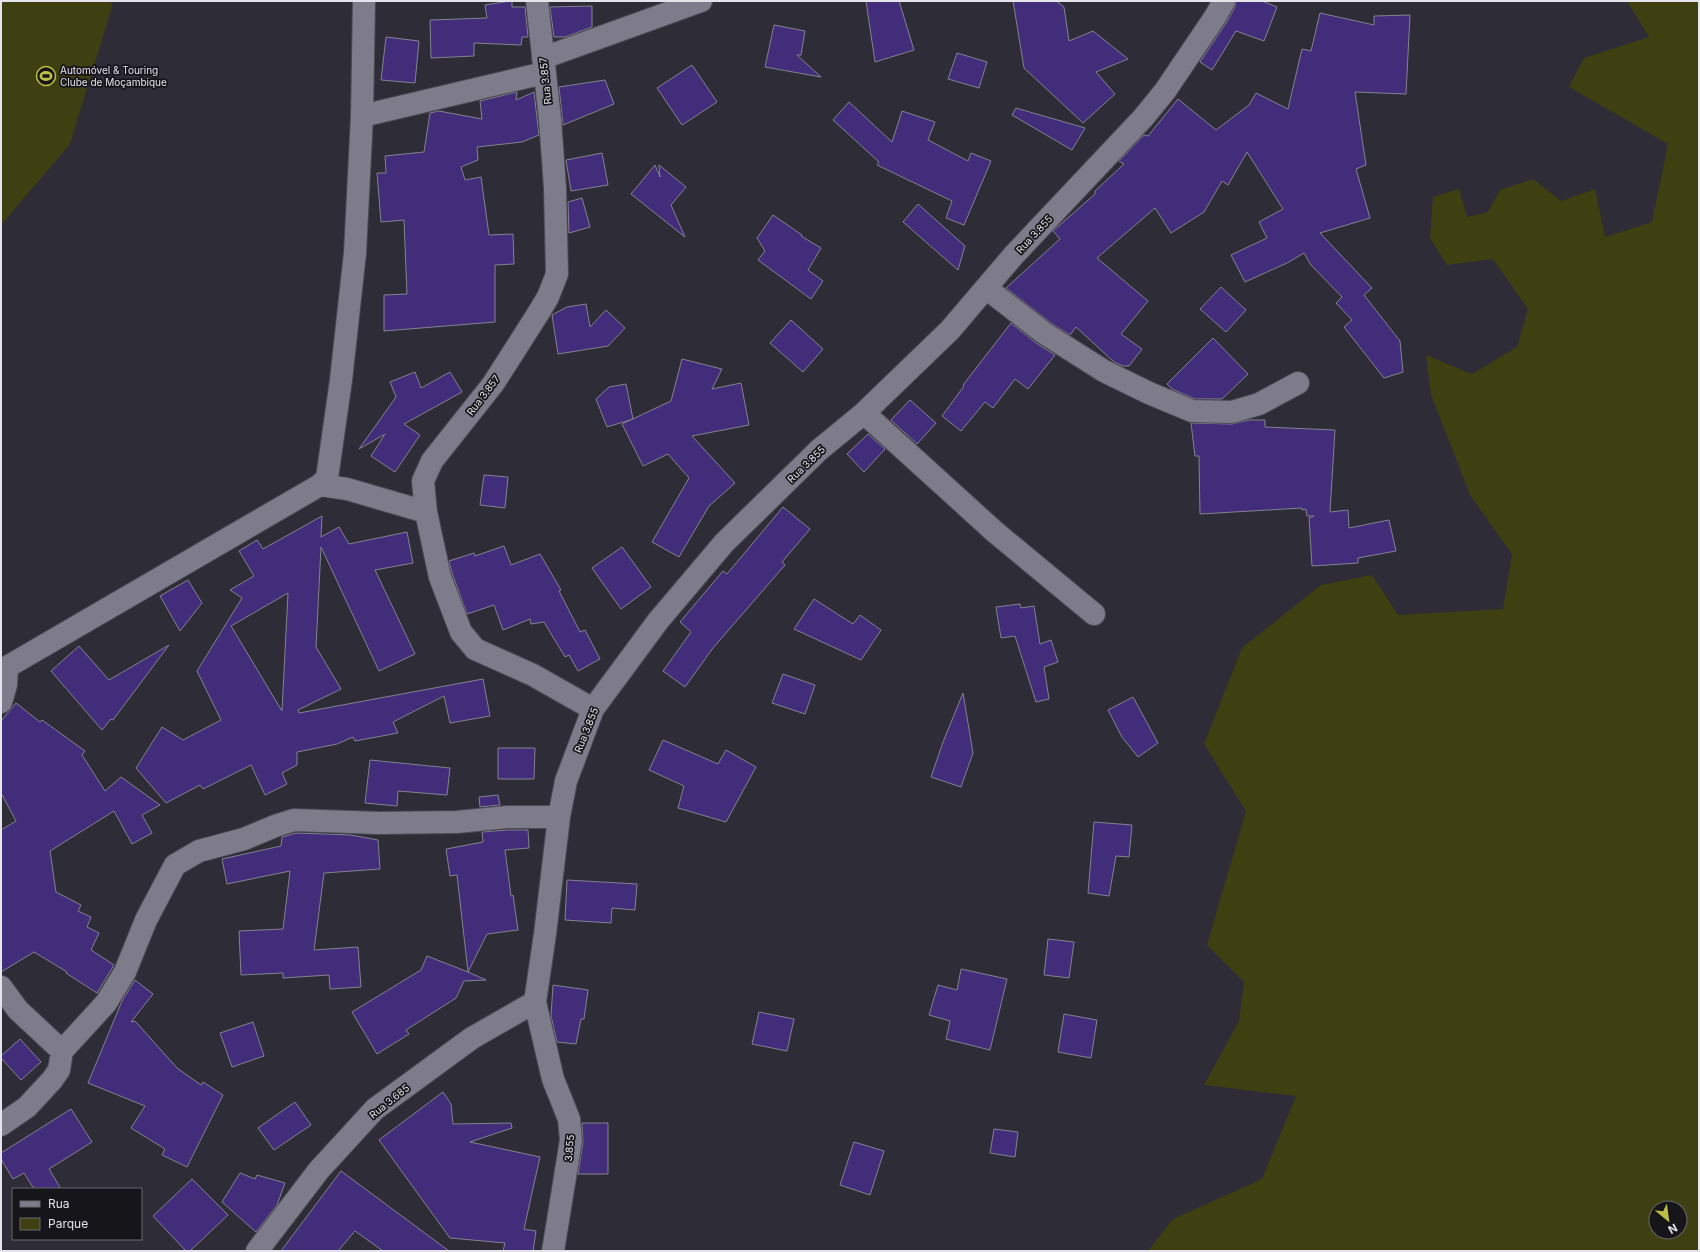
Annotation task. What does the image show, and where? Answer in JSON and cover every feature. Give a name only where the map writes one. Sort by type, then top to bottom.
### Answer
[{"type":"street","points":[[1,702],[6,685],[4,669],[320,485],[327,478],[341,380],[355,253],[362,116],[364,1]]},
{"type":"street","name":"Rua 3.857","points":[[537,1],[555,188],[557,274],[548,297],[497,378],[432,461],[423,481],[426,512],[440,577],[461,632],[475,649],[533,675],[593,709]]},
{"type":"street","points":[[362,116],[544,66],[701,1]]},
{"type":"street","name":"Rua 3.855","points":[[535,1002],[559,817],[566,781],[593,709],[658,621],[724,543],[819,450],[864,413],[950,330],[1013,256],[1148,112],[1165,91],[1215,17],[1224,1]]},
{"type":"street","points":[[986,288],[1044,333],[1104,371],[1149,393],[1192,410],[1232,412],[1259,404],[1298,384]]},
{"type":"street","points":[[864,413],[995,532],[1094,614]]},
{"type":"street","points":[[320,485],[347,489],[426,512]]},
{"type":"street","points":[[1,1125],[27,1107],[52,1080],[59,1070],[62,1051],[106,1003],[125,972],[146,920],[175,865],[199,851],[244,839],[294,820],[379,823],[457,822],[507,817],[559,817]]},
{"type":"street","points":[[1,987],[18,1010],[62,1051]]},
{"type":"street","name":"Rua 3.685","points":[[257,1251],[319,1170],[375,1109],[472,1038],[535,1002]]},
{"type":"street","name":"3.855","points":[[535,1002],[553,1079],[569,1120],[571,1140],[553,1251]]},
{"type":"green space","name":"Automóvel & Touring Clube de Moçambique","points":[[1,1],[111,1],[112,7],[70,144],[1,225]]},
{"type":"green space","points":[[1627,1],[1699,1],[1699,1251],[1148,1251],[1173,1219],[1262,1179],[1296,1096],[1204,1085],[1239,1021],[1244,982],[1207,945],[1246,811],[1204,744],[1242,648],[1321,585],[1372,575],[1398,615],[1503,609],[1512,554],[1470,495],[1431,395],[1426,355],[1472,374],[1517,347],[1528,309],[1493,259],[1447,265],[1430,238],[1433,197],[1459,189],[1467,217],[1488,212],[1500,190],[1533,179],[1561,201],[1595,189],[1605,237],[1652,222],[1668,144],[1569,87],[1584,58],[1649,37]]},
{"type":"building","points":[[512,1],[512,7],[525,7],[528,37],[522,37],[521,45],[474,43],[474,56],[431,58],[430,20],[487,18],[485,5]]},
{"type":"building","points":[[866,1],[899,1],[914,50],[875,62]]},
{"type":"building","points":[[1013,1],[1056,1],[1064,7],[1069,41],[1093,31],[1128,59],[1096,72],[1115,94],[1083,123],[1024,68]]},
{"type":"building","points":[[1236,1],[1262,1],[1277,7],[1264,41],[1236,31],[1212,70],[1200,62],[1226,23],[1235,7]]},
{"type":"building","points":[[592,6],[592,27],[565,37],[554,37],[550,7]]},
{"type":"building","points":[[1320,13],[1374,25],[1374,16],[1410,15],[1406,94],[1355,92],[1366,165],[1356,169],[1370,218],[1320,233],[1372,288],[1364,295],[1400,341],[1403,372],[1384,378],[1344,327],[1352,320],[1336,303],[1342,297],[1311,265],[1304,253],[1289,262],[1245,282],[1231,255],[1267,238],[1259,222],[1283,209],[1247,152],[1228,185],[1222,181],[1204,212],[1171,233],[1155,208],[1097,258],[1148,301],[1121,334],[1142,349],[1129,366],[1123,366],[1114,362],[1076,327],[1070,335],[1051,323],[1006,288],[1060,239],[1053,231],[1095,194],[1095,191],[1124,164],[1119,161],[1144,135],[1148,136],[1178,99],[1216,130],[1249,105],[1256,93],[1288,109],[1302,49],[1311,51]]},
{"type":"building","points":[[774,25],[805,31],[801,55],[797,55],[821,77],[765,67]]},
{"type":"building","points":[[386,37],[419,41],[415,83],[381,80]]},
{"type":"building","points":[[957,53],[987,62],[979,88],[948,79]]},
{"type":"building","points":[[692,65],[717,102],[682,125],[657,88]]},
{"type":"building","points":[[605,80],[614,104],[563,125],[559,87]]},
{"type":"building","points":[[517,92],[516,100],[534,92],[539,135],[522,142],[477,147],[478,160],[461,167],[465,180],[481,177],[489,235],[513,234],[514,264],[495,265],[495,322],[384,331],[384,295],[407,294],[404,220],[381,222],[377,173],[386,173],[385,156],[424,152],[430,113],[439,111],[482,119],[480,101]]},
{"type":"building","points":[[849,102],[892,142],[902,111],[935,122],[928,140],[968,161],[971,153],[991,161],[964,225],[946,218],[952,201],[877,165],[879,162],[833,120]]},
{"type":"building","points":[[1016,108],[1085,128],[1072,150],[1012,115]]},
{"type":"building","points":[[602,153],[608,185],[571,191],[566,160]]},
{"type":"building","points":[[655,165],[660,177],[659,165],[686,187],[671,205],[685,237],[631,194]]},
{"type":"building","points":[[582,198],[590,227],[569,233],[568,202]]},
{"type":"building","points":[[918,204],[965,246],[958,270],[903,222]]},
{"type":"building","points":[[773,215],[802,235],[801,236],[821,248],[808,270],[823,281],[811,299],[758,260],[765,251],[757,238]]},
{"type":"building","points":[[1221,287],[1246,310],[1226,332],[1200,309]]},
{"type":"building","points":[[586,304],[590,327],[606,310],[625,328],[608,346],[558,354],[552,315],[567,307]]},
{"type":"building","points":[[791,320],[823,349],[803,372],[770,343]]},
{"type":"building","points":[[1011,323],[1036,343],[1055,355],[1028,389],[1015,379],[993,408],[985,402],[961,431],[942,416],[964,386],[963,385]]},
{"type":"building","points":[[1213,338],[1248,374],[1222,399],[1195,399],[1172,389],[1167,384]]},
{"type":"building","points":[[682,359],[722,369],[712,389],[741,383],[749,425],[692,436],[735,483],[709,506],[679,557],[652,542],[689,478],[668,454],[643,466],[622,424],[671,401]]},
{"type":"building","points":[[415,372],[421,388],[450,372],[462,392],[404,424],[420,435],[395,472],[371,456],[385,434],[359,449],[396,397],[390,382]]},
{"type":"building","points":[[626,384],[633,419],[607,427],[596,399],[609,387]]},
{"type":"building","points":[[910,400],[936,423],[917,444],[891,420]]},
{"type":"building","points":[[1249,420],[1265,420],[1265,427],[1335,430],[1330,512],[1348,510],[1349,528],[1389,520],[1396,551],[1358,558],[1358,563],[1312,566],[1309,518],[1314,516],[1307,516],[1306,509],[1200,514],[1199,456],[1195,456],[1191,423],[1232,424]]},
{"type":"building","points":[[868,434],[885,449],[864,472],[847,454]]},
{"type":"building","points":[[484,475],[508,477],[505,508],[480,505]]},
{"type":"building","points":[[783,507],[810,529],[782,562],[785,565],[713,648],[685,687],[663,671],[691,632],[680,622],[723,571],[727,574]]},
{"type":"building","points":[[322,516],[321,537],[339,527],[349,544],[407,532],[413,563],[375,570],[415,654],[379,671],[321,547],[316,647],[341,689],[298,710],[299,713],[483,679],[490,716],[450,723],[444,696],[393,722],[398,733],[355,741],[353,737],[337,744],[297,752],[297,765],[282,773],[287,784],[265,795],[251,765],[203,789],[200,785],[166,803],[136,768],[162,727],[183,740],[221,720],[197,671],[242,598],[230,590],[254,576],[239,551],[257,540],[263,549]],"holes":[[[288,593],[282,711],[231,626]]]},
{"type":"building","points":[[504,546],[511,565],[540,554],[561,590],[559,591],[580,632],[585,630],[600,659],[578,671],[569,655],[565,657],[544,622],[531,624],[530,619],[503,630],[494,605],[467,614],[449,561],[474,553],[475,556]]},
{"type":"building","points":[[622,547],[651,587],[621,609],[592,568]]},
{"type":"building","points":[[188,580],[202,603],[180,631],[160,596]]},
{"type":"building","points":[[814,599],[853,624],[860,615],[881,630],[861,660],[794,629]]},
{"type":"building","points":[[1020,604],[1021,608],[1034,606],[1040,644],[1051,640],[1058,662],[1044,667],[1049,699],[1036,702],[1015,636],[1001,638],[996,607]]},
{"type":"building","points":[[169,645],[113,720],[111,719],[102,730],[51,671],[79,646],[109,680]]},
{"type":"building","points":[[783,674],[815,685],[805,714],[772,703]]},
{"type":"building","points":[[963,693],[973,753],[961,787],[931,777],[943,742]]},
{"type":"building","points":[[1133,697],[1158,743],[1138,757],[1122,737],[1108,710]]},
{"type":"building","points":[[16,703],[40,722],[42,720],[85,751],[82,755],[105,791],[121,777],[160,805],[142,815],[152,833],[132,844],[114,811],[50,851],[56,892],[81,905],[78,911],[91,917],[87,927],[99,933],[91,950],[114,965],[97,993],[66,973],[67,972],[34,952],[1,972],[1,830],[16,821],[1,793],[1,721]]},
{"type":"building","points":[[663,740],[718,764],[726,750],[756,767],[726,822],[678,808],[684,786],[649,770]]},
{"type":"building","points":[[498,748],[535,748],[534,779],[498,779]]},
{"type":"building","points":[[370,760],[450,768],[447,795],[398,791],[397,806],[365,803]]},
{"type":"building","points":[[498,795],[500,805],[480,807],[479,797]]},
{"type":"building","points":[[1094,822],[1132,825],[1129,857],[1116,856],[1109,896],[1088,893]]},
{"type":"building","points":[[528,830],[529,848],[505,850],[511,896],[513,895],[518,930],[487,934],[468,972],[457,875],[450,876],[446,849],[483,842],[482,832]]},
{"type":"building","points":[[296,833],[351,835],[378,840],[380,869],[324,873],[314,950],[358,947],[361,987],[330,989],[329,975],[283,978],[283,973],[241,975],[239,931],[283,929],[290,871],[227,884],[222,859],[281,846],[282,837]]},
{"type":"building","points":[[567,880],[637,884],[635,910],[612,908],[611,923],[565,920]]},
{"type":"building","points":[[1048,939],[1074,942],[1069,978],[1044,975]]},
{"type":"building","points":[[427,956],[486,980],[464,981],[456,998],[406,1030],[409,1034],[377,1054],[352,1012],[421,970]]},
{"type":"building","points":[[961,969],[1007,979],[990,1050],[946,1039],[950,1021],[929,1015],[938,985],[957,990]]},
{"type":"building","points":[[135,980],[153,994],[131,1022],[135,1021],[177,1068],[201,1085],[203,1082],[223,1095],[187,1167],[162,1155],[165,1149],[131,1128],[145,1106],[88,1083],[122,1001]]},
{"type":"building","points":[[553,985],[588,990],[584,1019],[581,1019],[576,1044],[557,1042],[551,1016]]},
{"type":"building","points":[[759,1012],[794,1019],[787,1051],[752,1044]]},
{"type":"building","points":[[1064,1014],[1097,1020],[1091,1058],[1058,1052]]},
{"type":"building","points":[[253,1022],[264,1056],[232,1067],[220,1033]]},
{"type":"building","points":[[20,1039],[41,1062],[21,1080],[1,1058],[1,1056]]},
{"type":"building","points":[[443,1092],[451,1104],[453,1124],[511,1123],[512,1128],[470,1142],[540,1157],[524,1229],[536,1231],[533,1251],[503,1251],[505,1243],[450,1238],[379,1140]]},
{"type":"building","points":[[295,1102],[311,1125],[274,1150],[258,1128]]},
{"type":"building","points":[[71,1109],[92,1142],[49,1169],[60,1188],[33,1188],[24,1173],[13,1179],[1,1159],[1,1153]]},
{"type":"building","points":[[582,1123],[608,1123],[608,1174],[578,1174],[583,1142]]},
{"type":"building","points":[[994,1129],[1018,1132],[1015,1157],[990,1153]]},
{"type":"building","points":[[854,1142],[884,1151],[870,1195],[840,1185]]},
{"type":"building","points":[[341,1171],[449,1251],[383,1251],[355,1231],[338,1251],[281,1251]]},
{"type":"building","points":[[240,1173],[255,1179],[257,1175],[285,1183],[277,1205],[256,1232],[222,1202]]},
{"type":"building","points":[[192,1179],[228,1215],[190,1251],[186,1251],[153,1216]]},
{"type":"place","name":"Automóvel & Touring Clube de Moçambique","points":[[46,76]]}]
